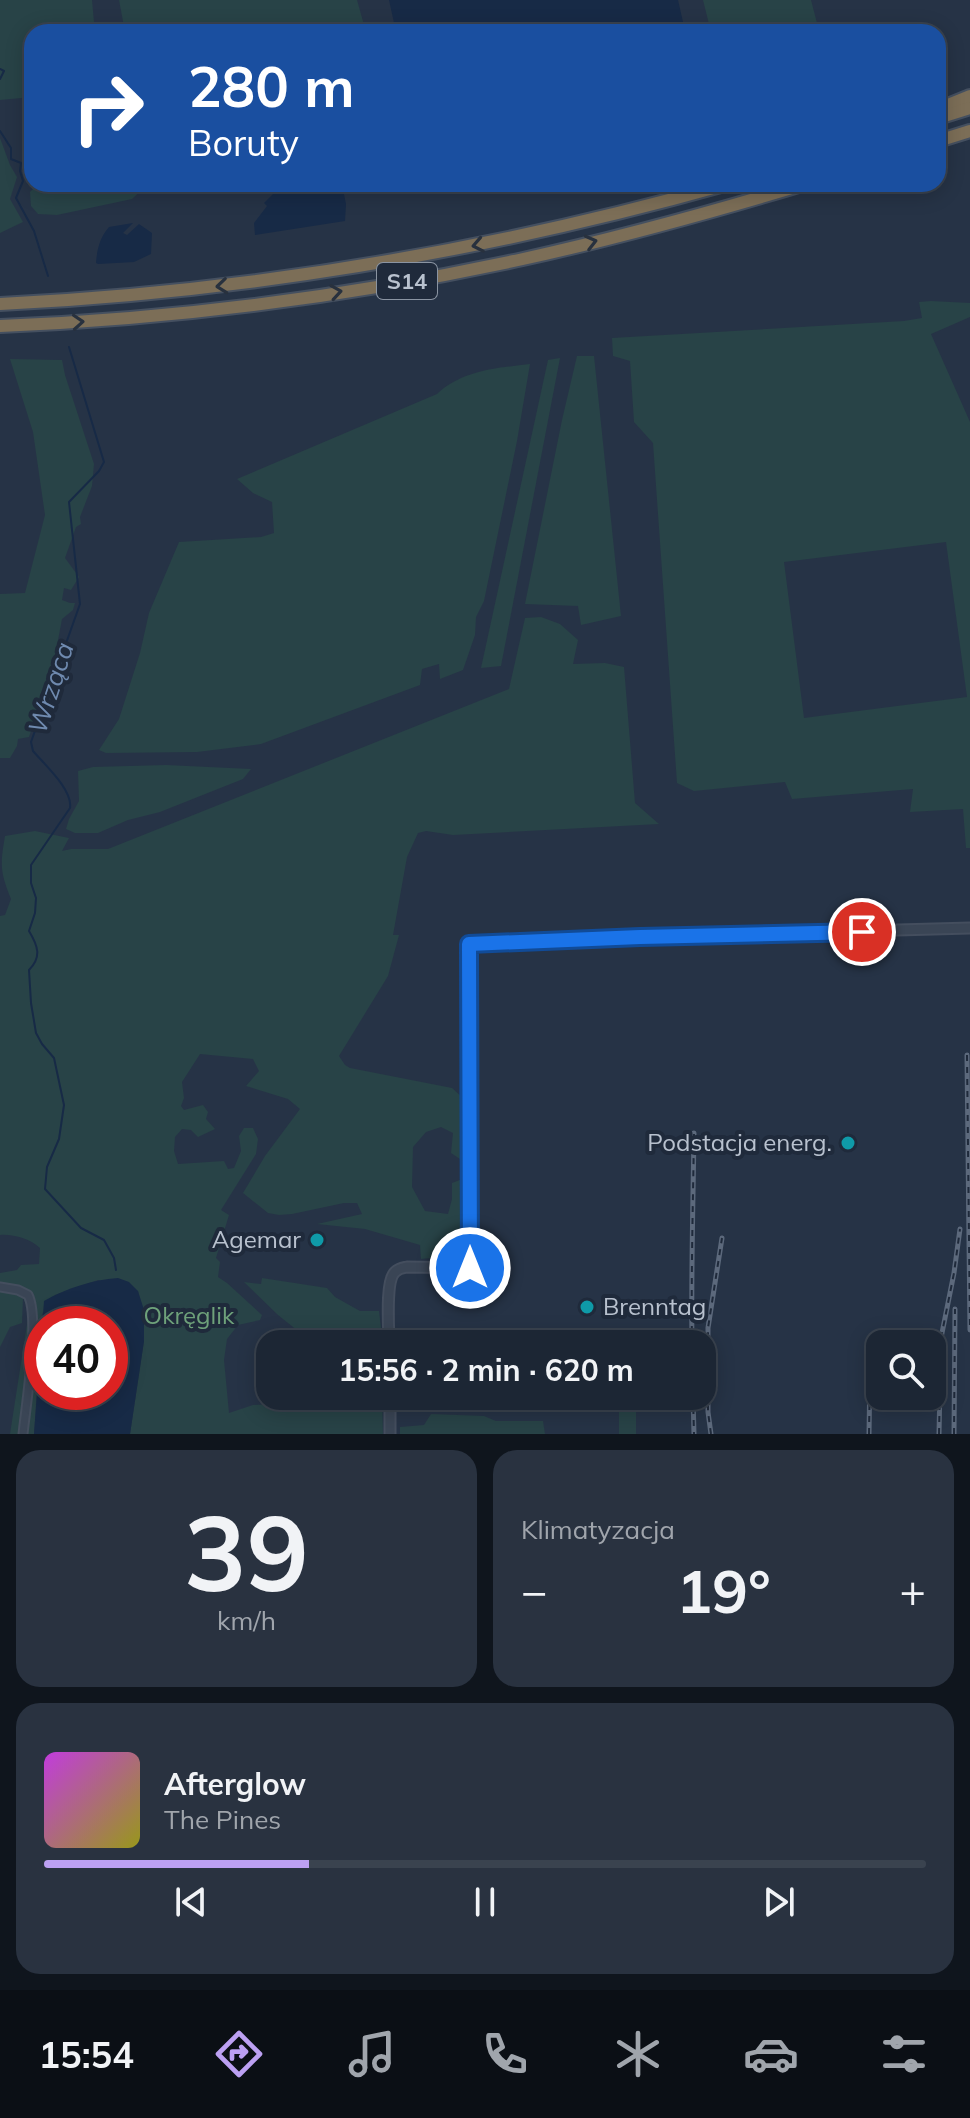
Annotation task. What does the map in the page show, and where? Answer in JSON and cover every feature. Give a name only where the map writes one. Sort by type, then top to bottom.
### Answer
[{"type":"highway","points":[[946,106],[970,96]]},
{"type":"highway","points":[[946,116],[970,108]]},
{"type":"highway","points":[[946,138],[970,131]]},
{"type":"highway","name":"S14","points":[[0,304],[154,294],[328,272],[507,240],[699,192]]},
{"type":"highway","name":"S14","points":[[0,326],[218,309],[435,276],[623,235],[779,192]]},
{"type":"street","points":[[389,1330],[389,1286],[393,1273],[403,1267],[470,1268],[469,944],[970,928]]},
{"type":"street","points":[[0,1287],[18,1290],[31,1300],[33,1335],[23,1434]]},
{"type":"street","points":[[390,1410],[390,1434]]},
{"type":"green space","points":[[0,0],[92,0],[95,24],[24,24],[24,98],[0,100]]},
{"type":"green space","points":[[119,0],[357,0],[364,24],[124,24]]},
{"type":"green space","points":[[703,0],[811,0],[817,24],[709,24]]},
{"type":"green space","points":[[0,138],[17,177],[10,199],[23,222],[0,233]]},
{"type":"green space","points":[[30,192],[139,192],[132,199],[57,215],[38,214],[31,206]]},
{"type":"green space","points":[[919,302],[970,303],[970,317],[931,334],[970,422],[970,848],[966,848],[963,809],[910,812],[913,789],[792,799],[785,782],[694,791],[677,783],[653,443],[634,422],[630,361],[613,356],[612,338],[904,321],[922,318]],"holes":[[[946,542],[967,697],[804,718],[784,562]]]},
{"type":"green space","points":[[577,356],[594,356],[621,616],[581,625],[578,606],[525,604]]},
{"type":"green space","points":[[560,358],[501,666],[481,668],[548,360]]},
{"type":"green space","points":[[10,359],[62,360],[94,464],[92,486],[80,517],[81,524],[76,527],[65,558],[79,577],[71,590],[64,588],[62,600],[75,603],[73,610],[62,619],[53,667],[29,737],[18,739],[10,758],[0,758],[0,594],[25,593],[45,515],[33,432]]},
{"type":"green space","points":[[530,364],[484,601],[476,617],[475,635],[463,670],[440,679],[439,664],[422,669],[420,685],[261,744],[197,752],[106,753],[99,750],[119,719],[149,613],[179,542],[261,537],[274,533],[272,502],[253,493],[237,479],[437,394],[469,375]]},
{"type":"green space","name":"Okręglik","points":[[541,617],[560,624],[578,640],[573,664],[605,663],[624,667],[635,803],[659,824],[453,835],[426,831],[418,833],[407,857],[393,935],[399,935],[388,976],[339,1056],[350,1068],[452,1088],[464,1099],[463,1161],[451,1153],[453,1133],[441,1127],[426,1132],[413,1147],[412,1187],[425,1211],[448,1214],[452,1183],[465,1178],[465,1237],[450,1256],[421,1259],[420,1245],[365,1229],[317,1224],[362,1214],[357,1203],[292,1214],[268,1213],[243,1193],[265,1156],[300,1109],[288,1099],[246,1086],[259,1071],[253,1059],[200,1054],[182,1082],[184,1098],[181,1106],[184,1110],[203,1105],[208,1112],[206,1119],[215,1129],[198,1137],[191,1130],[182,1129],[175,1137],[174,1151],[178,1164],[224,1161],[228,1169],[234,1168],[241,1151],[239,1136],[244,1128],[253,1128],[258,1139],[256,1154],[221,1210],[229,1215],[216,1258],[220,1262],[218,1277],[262,1315],[260,1320],[238,1325],[227,1339],[224,1360],[229,1413],[256,1405],[256,1410],[382,1410],[383,1434],[130,1434],[144,1341],[138,1291],[98,1280],[55,1295],[47,1306],[27,1306],[23,1298],[22,1323],[10,1327],[0,1347],[0,1273],[17,1270],[21,1265],[39,1264],[40,1248],[22,1238],[0,1235],[0,916],[5,915],[11,899],[2,868],[5,836],[35,831],[69,838],[62,851],[108,849],[509,689],[525,618]]},
{"type":"green space","points":[[166,765],[251,769],[243,779],[98,833],[75,833],[66,829],[79,801],[78,771],[93,767]]},
{"type":"green space","points":[[262,1278],[327,1288],[335,1297],[360,1311],[379,1311],[381,1330],[297,1330],[244,1282],[261,1284]]},
{"type":"green space","points":[[24,1343],[24,1410],[36,1410],[34,1434],[10,1434]]},
{"type":"green space","points":[[619,1410],[636,1410],[636,1434],[619,1434]]},
{"type":"green space","points":[[431,1414],[484,1416],[496,1421],[543,1421],[545,1434],[400,1434],[400,1427],[424,1425]]},
{"type":"water","points":[[389,0],[678,0],[683,22],[664,24],[394,24]]},
{"type":"water","points":[[275,192],[344,192],[345,221],[255,235],[254,223],[267,206],[264,203]]},
{"type":"water","points":[[133,223],[123,233],[127,235],[139,224],[152,233],[151,254],[134,262],[96,263],[103,235],[109,227]]},
{"type":"water","points":[[118,1278],[129,1282],[138,1291],[144,1310],[144,1341],[130,1434],[34,1434],[36,1410],[128,1410],[128,1306],[44,1306],[44,1301],[80,1285]]},
{"type":"waterway","name":"Wrząca","points":[[0,69],[4,71],[0,79]]},
{"type":"waterway","name":"Wrząca","points":[[0,131],[11,148],[11,159],[21,163],[23,181],[16,198],[34,231],[48,276]]},
{"type":"waterway","name":"Wrząca","points":[[69,347],[104,462],[69,502],[80,604],[31,742],[33,751],[63,786],[70,808],[31,865],[31,883],[36,898],[29,931],[37,951],[36,961],[29,970],[36,1033],[54,1058],[64,1105],[59,1139],[47,1167],[45,1189],[81,1228],[104,1240],[114,1258],[116,1270]]},
{"type":"railway","points":[[967,1055],[970,1330]]},
{"type":"railway","points":[[692,1330],[694,1133]]},
{"type":"railway","points":[[939,1434],[941,1338],[960,1229]]},
{"type":"railway","points":[[711,1434],[708,1328],[722,1238]]},
{"type":"railway","points":[[954,1434],[955,1309]]},
{"type":"railway","points":[[693,1410],[694,1434]]},
{"type":"railway","points":[[869,1410],[869,1434]]},
{"type":"place","name":"Podstacja energ.","points":[[848,1143]]},
{"type":"place","name":"Agemar","points":[[317,1240]]},
{"type":"place","name":"Brenntag","points":[[587,1307]]},
{"type":"route","points":[[470,1268],[469,944],[862,932]]}]
